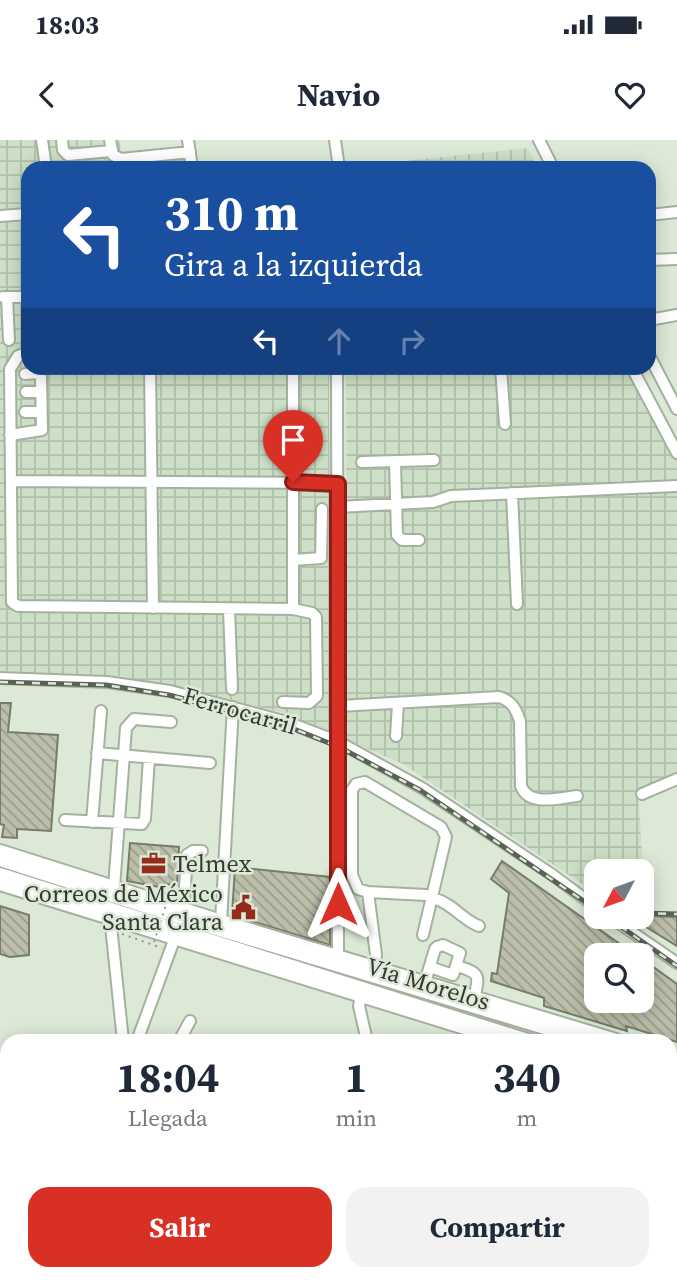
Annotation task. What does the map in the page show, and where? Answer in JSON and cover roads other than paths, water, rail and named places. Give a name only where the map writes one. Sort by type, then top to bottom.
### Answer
[{"type":"main road","name":"Vía Morelos","points":[[0,852],[114,887],[180,924],[361,995],[484,1034]]},
{"type":"main road","name":"Vía Morelos","points":[[0,883],[110,916],[180,924],[221,922],[593,1034]]},
{"type":"street","points":[[42,140],[46,161]]},
{"type":"street","points":[[62,140],[68,155],[111,146],[115,157],[121,159],[189,146]]},
{"type":"street","points":[[335,140],[338,161]]},
{"type":"street","points":[[539,140],[550,161]]},
{"type":"street","points":[[656,214],[677,212]]},
{"type":"street","points":[[0,216],[21,214]]},
{"type":"street","points":[[656,260],[677,259]]},
{"type":"street","points":[[9,340],[3,297],[21,297]]},
{"type":"street","points":[[656,318],[677,314]]},
{"type":"street","points":[[21,355],[11,365],[14,604],[293,609],[312,613],[316,617],[317,696],[309,703],[283,702]]},
{"type":"street","points":[[656,368],[677,409]]},
{"type":"street","points":[[10,435],[41,432],[40,375]]},
{"type":"street","points":[[150,375],[153,608]]},
{"type":"street","points":[[293,375],[293,609]]},
{"type":"street","points":[[337,375],[338,957]]},
{"type":"street","points":[[502,375],[505,424]]},
{"type":"street","points":[[636,375],[677,453]]},
{"type":"street","points":[[26,392],[41,392]]},
{"type":"street","points":[[25,412],[41,412]]},
{"type":"street","points":[[362,462],[434,460]]},
{"type":"street","points":[[395,462],[398,537],[402,540],[419,540]]},
{"type":"street","points":[[11,481],[338,484]]},
{"type":"street","points":[[338,507],[433,502],[452,496],[677,486]]},
{"type":"street","points":[[512,493],[517,604]]},
{"type":"street","points":[[293,560],[321,558],[322,509]]},
{"type":"street","points":[[229,609],[232,689]]},
{"type":"street","name":"Ferrocarril","points":[[0,678],[107,682],[170,691],[286,722],[339,743],[440,799],[584,898]]},
{"type":"street","points":[[339,706],[499,697],[507,700],[517,711],[520,721],[523,790],[533,799],[577,796]]},
{"type":"street","points":[[396,736],[398,704]]},
{"type":"street","points":[[221,922],[233,707]]},
{"type":"street","points":[[92,822],[101,711]]},
{"type":"street","points":[[114,887],[126,728],[132,720],[171,722]]},
{"type":"street","points":[[97,753],[210,763]]},
{"type":"street","points":[[65,820],[139,825],[144,821],[149,758]]},
{"type":"street","points":[[642,794],[677,779]]},
{"type":"street","points":[[423,935],[433,898],[446,838],[444,830],[361,782],[352,790],[352,875],[358,889],[368,892],[416,893],[433,898],[442,901],[466,921],[479,926]]},
{"type":"street","points":[[140,1034],[180,924],[187,855],[191,851],[202,851]]},
{"type":"street","points":[[0,861],[180,924],[513,1034]]},
{"type":"street","points":[[0,873],[560,1034]]},
{"type":"street","points":[[368,892],[376,955],[375,968]]},
{"type":"street","points":[[110,916],[122,1034]]},
{"type":"street","points":[[627,929],[677,963]]},
{"type":"street","points":[[425,982],[435,949],[441,945],[460,953],[452,975],[430,967]]},
{"type":"street","points":[[457,966],[477,975],[474,998]]},
{"type":"street","points":[[361,995],[359,1006],[365,1034]]},
{"type":"street","points":[[182,1034],[190,1021]]},
{"type":"railway","points":[[0,682],[106,685],[169,695],[284,725],[339,747],[420,790],[584,901]]},
{"type":"railway","points":[[654,913],[677,914]]},
{"type":"railway","points":[[624,929],[677,966]]},
{"type":"place","name":"Telmex","points":[[153,864]]},
{"type":"place","name":"Correos de México Santa Clara","points":[[243,908]]}]
